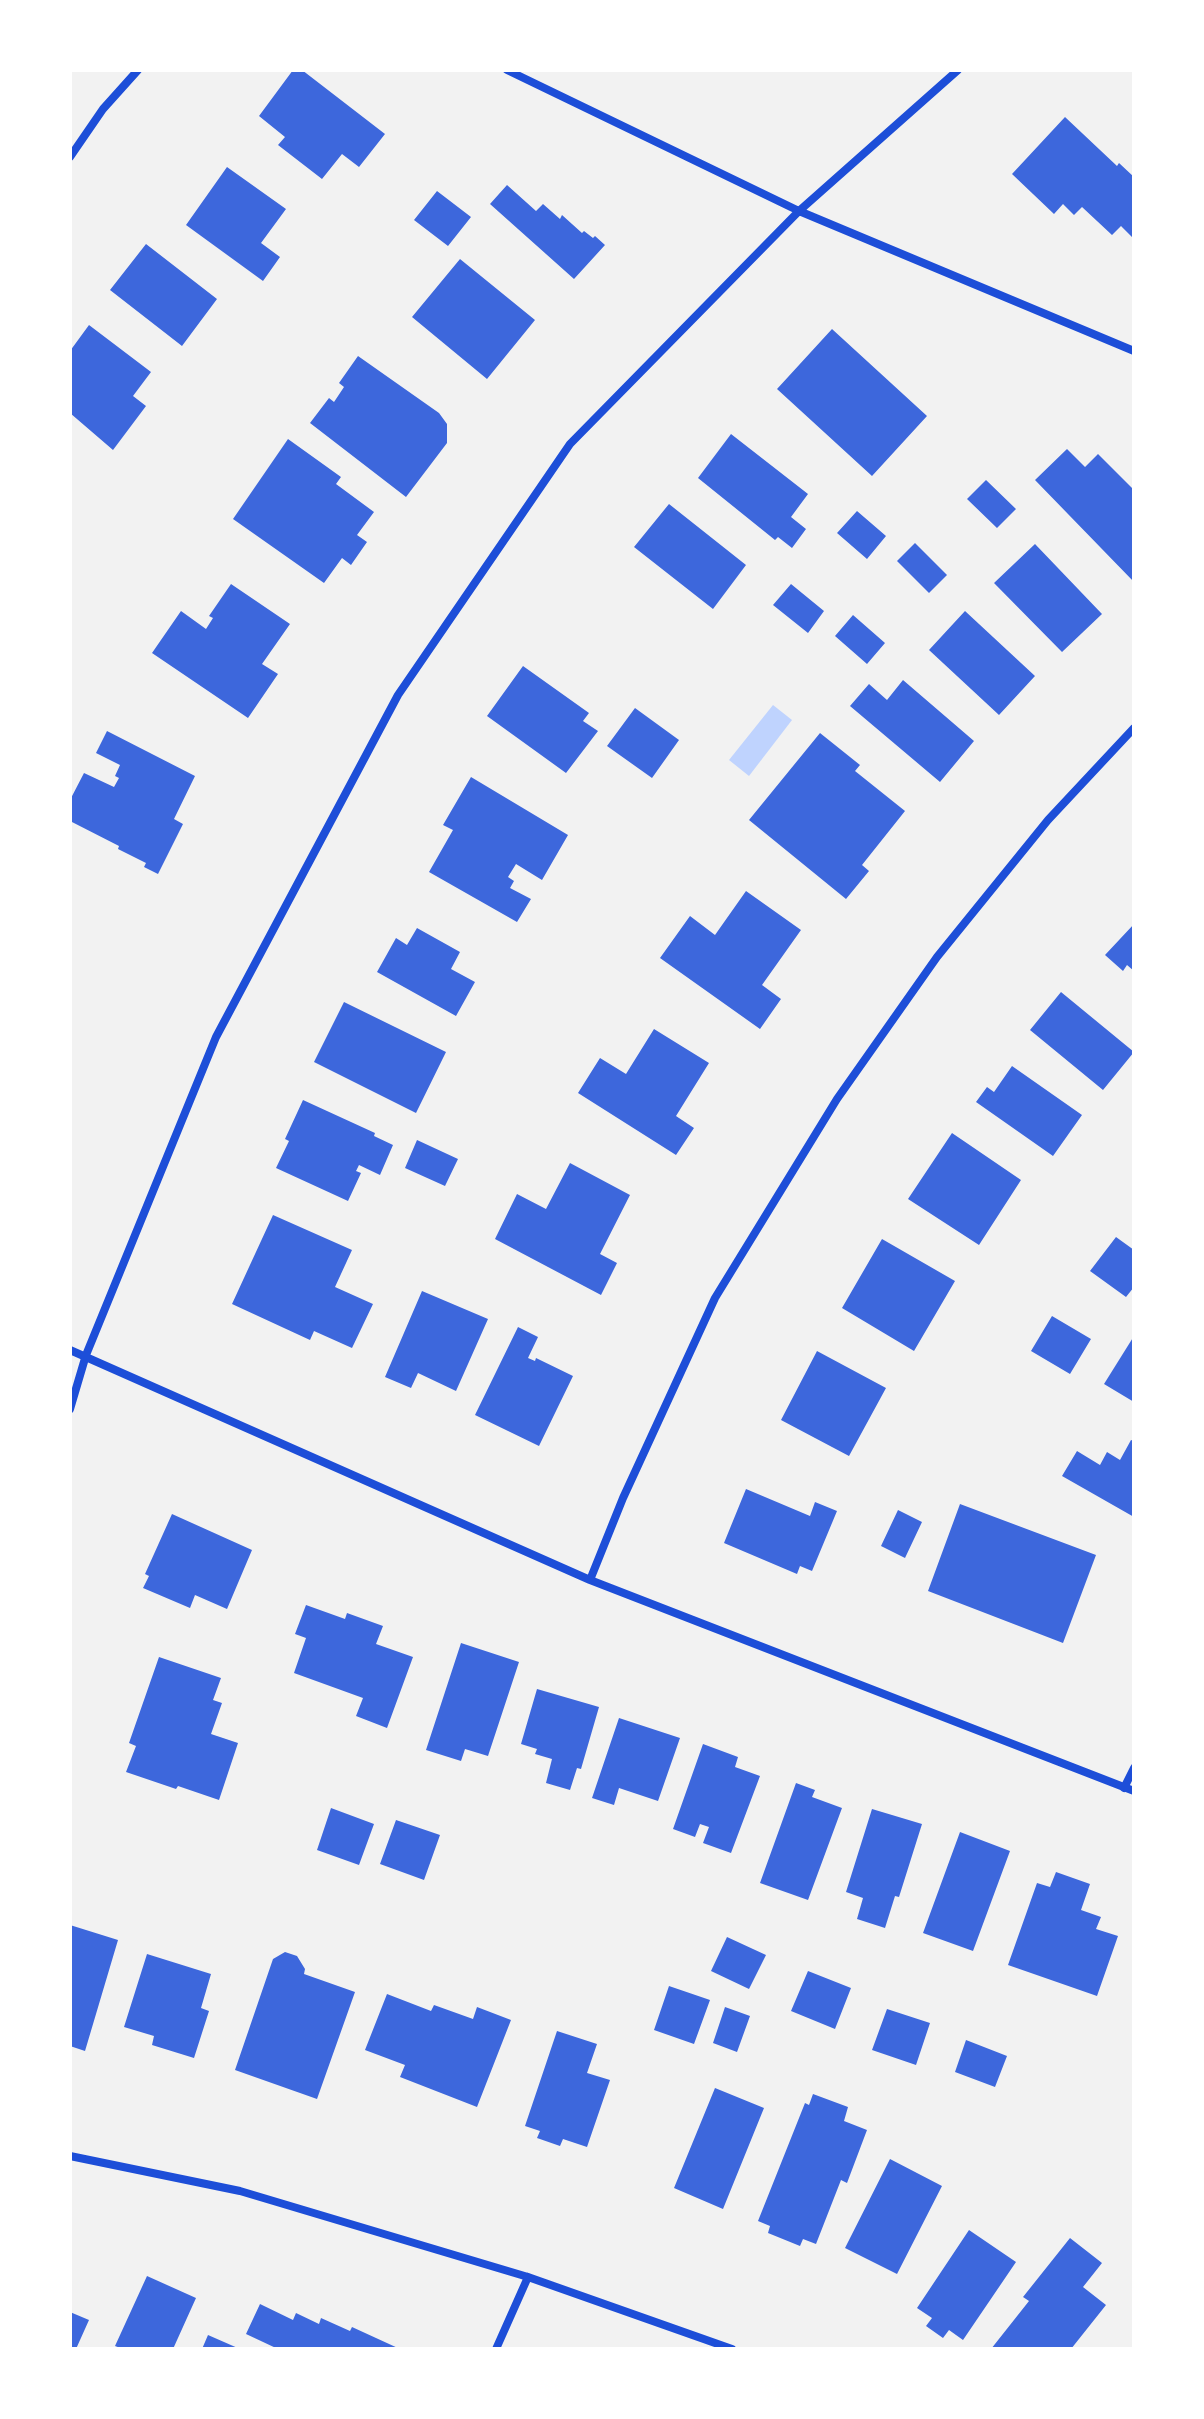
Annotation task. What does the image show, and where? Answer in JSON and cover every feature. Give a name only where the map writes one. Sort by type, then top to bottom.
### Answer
[{"type":"street","points":[[70,157],[103,109],[138,70]]},
{"type":"street","points":[[507,70],[799,211],[1134,351]]},
{"type":"street","points":[[70,1409],[86,1355],[216,1037],[398,695],[570,444],[799,211],[958,70]]},
{"type":"street","points":[[590,1580],[623,1498],[715,1298],[837,1099],[937,957],[1048,820],[1134,728]]},
{"type":"street","points":[[70,1350],[590,1580],[1134,1791]]},
{"type":"street","points":[[1124,1788],[1134,1768]]},
{"type":"street","points":[[70,2156],[240,2191],[528,2277],[732,2349]]},
{"type":"street","points":[[496,2349],[528,2277]]},
{"type":"water","points":[[773,705],[792,720],[749,776],[729,760]]},
{"type":"building","points":[[293,70],[302,70],[385,134],[359,167],[342,154],[322,179],[278,145],[285,137],[259,116]]},
{"type":"building","points":[[1065,117],[1117,166],[1119,163],[1134,177],[1134,239],[1121,226],[1112,235],[1082,207],[1074,215],[1063,204],[1054,214],[1012,174]]},
{"type":"building","points":[[227,167],[286,209],[261,243],[280,257],[263,281],[186,225]]},
{"type":"building","points":[[507,185],[536,211],[543,204],[560,219],[562,215],[582,233],[595,236],[605,245],[574,279],[490,204]]},
{"type":"building","points":[[437,191],[471,217],[448,246],[414,220]]},
{"type":"building","points":[[146,244],[217,299],[182,346],[110,290]]},
{"type":"building","points":[[460,259],[535,320],[487,379],[412,317]]},
{"type":"building","points":[[89,325],[151,372],[133,396],[146,406],[113,450],[70,413],[70,351]]},
{"type":"building","points":[[832,329],[927,416],[872,476],[777,389]]},
{"type":"building","points":[[358,356],[439,413],[447,424],[447,443],[406,497],[310,423],[329,398],[334,402],[344,387],[339,383]]},
{"type":"building","points":[[731,434],[808,494],[791,517],[806,529],[792,548],[778,537],[775,540],[698,478]]},
{"type":"building","points":[[288,439],[341,477],[336,484],[374,512],[357,535],[367,542],[351,565],[342,558],[324,583],[233,519]]},
{"type":"building","points":[[1067,449],[1085,467],[1098,454],[1134,490],[1134,582],[1035,480]]},
{"type":"building","points":[[986,480],[1016,509],[997,528],[967,499]]},
{"type":"building","points":[[669,504],[746,565],[713,609],[634,547]]},
{"type":"building","points":[[857,511],[886,536],[867,559],[837,533]]},
{"type":"building","points":[[915,543],[947,575],[929,593],[897,561]]},
{"type":"building","points":[[1035,544],[1102,614],[1062,652],[994,583]]},
{"type":"building","points":[[231,584],[290,624],[262,664],[278,674],[248,718],[152,653],[181,611],[206,629],[213,618],[209,616]]},
{"type":"building","points":[[791,584],[824,611],[808,633],[773,605]]},
{"type":"building","points":[[965,611],[1035,676],[999,715],[929,650]]},
{"type":"building","points":[[853,615],[885,643],[867,664],[835,636]]},
{"type":"building","points":[[523,666],[589,713],[583,721],[598,731],[566,773],[487,716]]},
{"type":"building","points":[[903,680],[974,741],[940,782],[850,706],[869,684],[887,700]]},
{"type":"building","points":[[635,708],[679,740],[652,778],[607,746]]},
{"type":"building","points":[[107,731],[195,776],[174,819],[183,824],[158,874],[144,867],[146,863],[118,849],[119,846],[70,821],[70,800],[84,773],[114,787],[119,778],[115,776],[120,765],[96,753]]},
{"type":"building","points":[[820,733],[860,765],[855,771],[905,811],[862,865],[869,871],[846,899],[749,820]]},
{"type":"building","points":[[471,777],[568,835],[542,880],[516,864],[508,877],[514,881],[510,888],[531,899],[517,922],[429,872],[453,830],[443,825]]},
{"type":"building","points":[[746,891],[801,930],[762,985],[781,999],[760,1029],[660,958],[690,916],[715,935]]},
{"type":"building","points":[[1134,924],[1134,971],[1127,965],[1123,971],[1105,955]]},
{"type":"building","points":[[417,928],[460,952],[451,969],[475,982],[456,1016],[377,972],[396,938],[407,945]]},
{"type":"building","points":[[1061,992],[1134,1052],[1103,1090],[1030,1030]]},
{"type":"building","points":[[344,1002],[446,1052],[416,1113],[314,1062]]},
{"type":"building","points":[[654,1029],[709,1063],[676,1116],[694,1128],[676,1155],[578,1093],[600,1058],[626,1074]]},
{"type":"building","points":[[1012,1066],[1082,1115],[1053,1156],[976,1102],[987,1087],[994,1092]]},
{"type":"building","points":[[303,1100],[375,1133],[374,1136],[393,1145],[380,1175],[359,1165],[356,1171],[361,1173],[348,1201],[276,1168]]},
{"type":"building","points":[[952,1133],[1021,1180],[979,1245],[908,1199]]},
{"type":"building","points":[[417,1140],[458,1159],[445,1186],[405,1168]]},
{"type":"building","points":[[570,1163],[630,1195],[600,1254],[617,1263],[601,1295],[495,1239],[517,1194],[546,1209]]},
{"type":"building","points":[[273,1215],[352,1250],[335,1287],[373,1304],[352,1348],[314,1331],[310,1340],[232,1304]]},
{"type":"building","points":[[1116,1237],[1134,1250],[1134,1287],[1126,1297],[1090,1271]]},
{"type":"building","points":[[882,1239],[955,1281],[914,1351],[842,1308]]},
{"type":"building","points":[[422,1291],[488,1319],[456,1391],[418,1373],[411,1388],[385,1377]]},
{"type":"building","points":[[1052,1316],[1091,1339],[1070,1374],[1031,1351]]},
{"type":"building","points":[[518,1327],[538,1337],[528,1358],[535,1361],[536,1358],[573,1376],[539,1446],[475,1415]]},
{"type":"building","points":[[1134,1336],[1134,1402],[1104,1384]]},
{"type":"building","points":[[817,1351],[886,1388],[849,1456],[781,1420]]},
{"type":"building","points":[[1131,1440],[1134,1441],[1134,1517],[1062,1476],[1077,1451],[1100,1465],[1107,1452],[1120,1460]]},
{"type":"building","points":[[746,1489],[810,1516],[815,1502],[837,1511],[812,1571],[800,1566],[797,1574],[724,1543]]},
{"type":"building","points":[[960,1504],[1096,1555],[1063,1643],[928,1591]]},
{"type":"building","points":[[898,1510],[922,1522],[905,1558],[881,1546]]},
{"type":"building","points":[[172,1514],[252,1550],[227,1609],[195,1595],[190,1608],[143,1588],[149,1576],[145,1574]]},
{"type":"building","points":[[306,1605],[345,1619],[347,1613],[383,1626],[376,1644],[413,1657],[387,1728],[356,1716],[363,1698],[294,1673],[306,1638],[295,1634]]},
{"type":"building","points":[[461,1643],[519,1662],[488,1756],[465,1749],[461,1761],[426,1750]]},
{"type":"building","points":[[159,1657],[221,1678],[213,1700],[222,1703],[211,1734],[238,1743],[219,1800],[126,1772],[136,1746],[129,1743]]},
{"type":"building","points":[[537,1689],[599,1707],[581,1769],[577,1768],[570,1790],[546,1783],[552,1759],[535,1754],[537,1749],[521,1744]]},
{"type":"building","points":[[619,1718],[680,1738],[658,1801],[619,1788],[614,1805],[592,1798]]},
{"type":"building","points":[[703,1744],[738,1757],[735,1767],[760,1776],[731,1853],[703,1843],[709,1827],[700,1824],[695,1837],[673,1829]]},
{"type":"building","points":[[796,1783],[815,1790],[812,1797],[842,1808],[808,1900],[760,1883]]},
{"type":"building","points":[[331,1808],[374,1824],[359,1865],[317,1850]]},
{"type":"building","points":[[872,1809],[922,1824],[899,1897],[895,1896],[885,1928],[857,1919],[863,1898],[846,1892]]},
{"type":"building","points":[[396,1820],[440,1835],[424,1880],[380,1864]]},
{"type":"building","points":[[960,1832],[1010,1851],[973,1951],[923,1933]]},
{"type":"building","points":[[1056,1872],[1090,1884],[1081,1910],[1101,1917],[1096,1929],[1118,1936],[1097,1996],[1008,1965],[1037,1883],[1050,1887]]},
{"type":"building","points":[[70,1925],[118,1940],[85,2051],[70,2046]]},
{"type":"building","points":[[727,1937],[766,1955],[749,1989],[711,1971]]},
{"type":"building","points":[[285,1952],[297,1956],[305,1969],[304,1974],[355,1992],[317,2099],[235,2070],[273,1959]]},
{"type":"building","points":[[147,1954],[211,1974],[201,2008],[209,2011],[194,2058],[152,2045],[154,2036],[124,2027]]},
{"type":"building","points":[[808,1971],[851,1988],[835,2029],[791,2011]]},
{"type":"building","points":[[669,1986],[710,2000],[694,2044],[654,2030]]},
{"type":"building","points":[[387,1994],[431,2011],[434,2005],[473,2019],[477,2007],[511,2020],[477,2107],[400,2077],[405,2065],[365,2050]]},
{"type":"building","points":[[725,2007],[750,2016],[737,2052],[713,2043]]},
{"type":"building","points":[[887,2009],[930,2023],[916,2065],[872,2050]]},
{"type":"building","points":[[557,2031],[597,2044],[587,2073],[610,2080],[587,2147],[563,2139],[560,2146],[537,2138],[540,2131],[525,2126]]},
{"type":"building","points":[[966,2040],[1007,2056],[995,2087],[955,2072]]},
{"type":"building","points":[[715,2088],[764,2108],[723,2209],[674,2188]]},
{"type":"building","points":[[813,2094],[848,2107],[844,2121],[867,2130],[847,2183],[841,2180],[816,2244],[803,2239],[800,2246],[768,2233],[770,2226],[758,2221],[805,2103],[809,2105]]},
{"type":"building","points":[[890,2159],[942,2186],[897,2274],[845,2248]]},
{"type":"building","points":[[969,2230],[1016,2262],[963,2340],[949,2330],[943,2338],[926,2326],[932,2318],[917,2308]]},
{"type":"building","points":[[1070,2238],[1102,2263],[1083,2287],[1106,2305],[1071,2349],[991,2349],[1029,2301],[1023,2297]]},
{"type":"building","points":[[147,2276],[196,2298],[173,2349],[123,2349],[115,2346]]},
{"type":"building","points":[[260,2304],[293,2320],[296,2313],[319,2324],[321,2318],[350,2331],[352,2327],[400,2349],[278,2349],[246,2334]]},
{"type":"building","points":[[70,2312],[89,2320],[76,2349],[70,2349]]},
{"type":"building","points":[[208,2335],[240,2349],[202,2349]]}]
